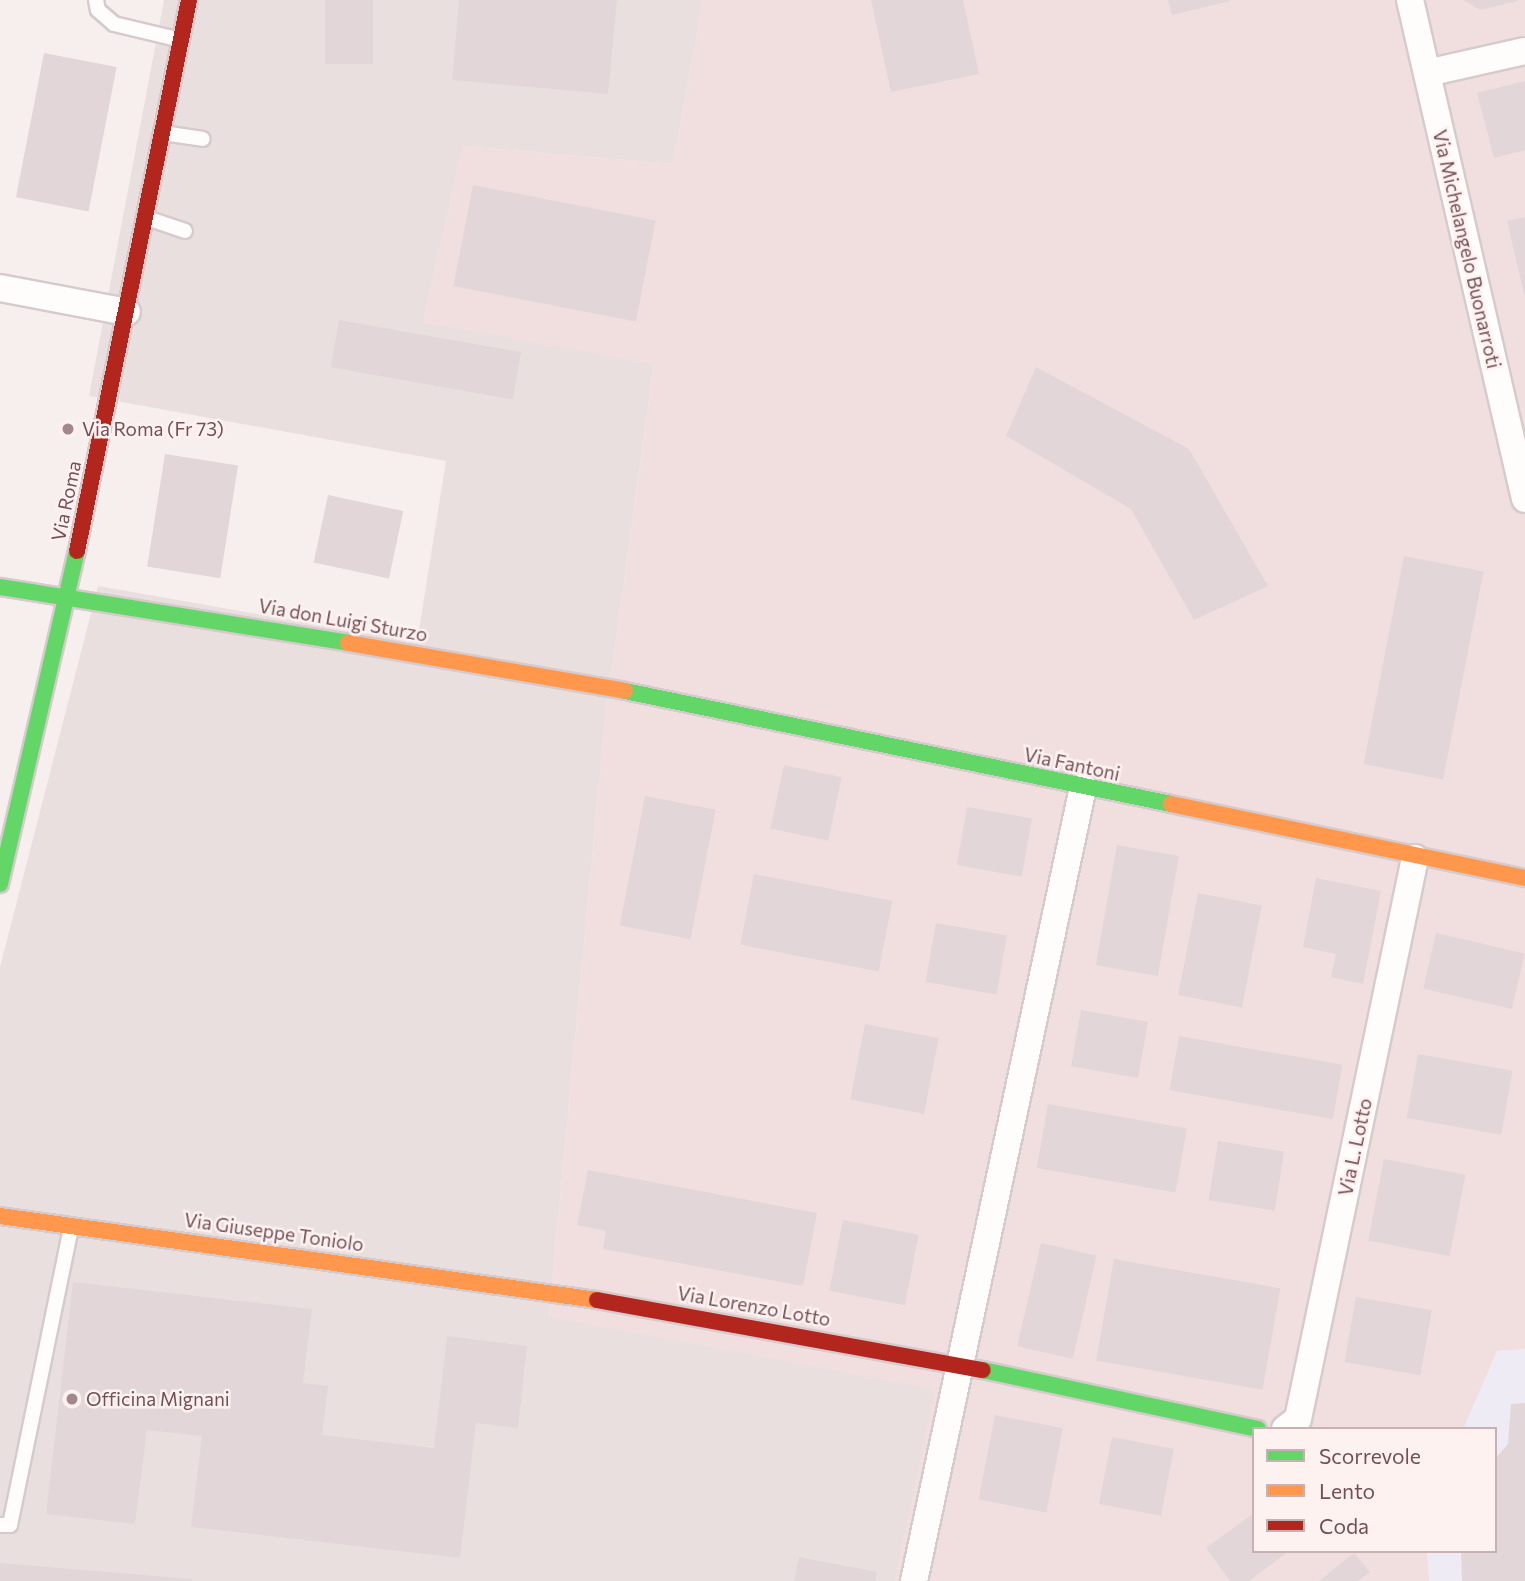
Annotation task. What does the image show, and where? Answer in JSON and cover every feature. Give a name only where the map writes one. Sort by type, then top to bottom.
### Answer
[{"type":"street","name":"Via Roma","points":[[0,884],[68,595],[189,0]]},
{"type":"street","name":"Via Michelangelo Buonarroti","points":[[1409,0],[1525,499]]},
{"type":"street","points":[[1427,73],[1525,51]]},
{"type":"street","points":[[0,288],[127,312]]},
{"type":"street","name":"Via don Luigi Sturzo","points":[[0,587],[68,595],[611,688]]},
{"type":"street","name":"Via Fantoni","points":[[611,688],[1415,858],[1525,878]]},
{"type":"street","points":[[914,1581],[1083,787]]},
{"type":"street","name":"Via L. Lotto","points":[[1287,1427],[1298,1419],[1415,858]]},
{"type":"street","name":"Via Giuseppe Toniolo","points":[[0,1216],[543,1291]]},
{"type":"street","name":"Via Lorenzo Lotto","points":[[543,1291],[958,1365]]},
{"type":"street","points":[[958,1365],[1252,1428]]},
{"type":"lane","points":[[96,0],[98,10],[114,24],[181,40]]},
{"type":"lane","points":[[163,133],[203,139]]},
{"type":"lane","points":[[146,217],[185,231]]},
{"type":"lane","points":[[0,1525],[10,1525],[72,1225]]},
{"type":"shaded area","points":[[164,0],[703,0],[673,164],[463,146],[423,322],[654,364],[605,721],[549,1317],[935,1389],[895,1581],[0,1581],[0,967],[98,586],[417,642],[446,461],[89,396]]},
{"type":"shaded area","points":[[703,0],[1525,0],[1525,1581],[895,1581],[934,1389],[549,1318],[605,721],[654,365],[423,322],[463,146],[673,164]]},
{"type":"shaded area","points":[[1525,1349],[1525,1581],[1429,1581],[1427,1553],[1497,1553],[1497,1427],[1464,1427],[1497,1351]]},
{"type":"building","points":[[325,0],[373,0],[373,64],[325,64]]},
{"type":"building","points":[[459,0],[617,0],[608,94],[452,80]]},
{"type":"building","points":[[871,0],[963,0],[979,74],[891,92]]},
{"type":"building","points":[[1168,0],[1230,0],[1230,1],[1172,15]]},
{"type":"building","points":[[1463,0],[1517,0],[1518,1],[1480,10]]},
{"type":"building","points":[[44,53],[117,67],[89,211],[16,197]]},
{"type":"building","points":[[1525,81],[1525,150],[1494,158],[1477,93]]},
{"type":"building","points":[[473,185],[656,220],[636,322],[453,286]]},
{"type":"building","points":[[1525,217],[1525,294],[1524,294],[1507,221]]},
{"type":"building","points":[[339,320],[521,352],[513,399],[331,367]]},
{"type":"building","points":[[1036,367],[1189,449],[1268,586],[1194,620],[1131,509],[1006,436]]},
{"type":"building","points":[[165,454],[238,466],[220,578],[147,567]]},
{"type":"building","points":[[328,495],[403,511],[389,579],[314,562]]},
{"type":"building","points":[[1404,556],[1484,571],[1443,780],[1364,764]]},
{"type":"building","points":[[784,765],[842,777],[828,841],[770,829]]},
{"type":"building","points":[[645,796],[716,810],[690,939],[620,926]]},
{"type":"building","points":[[967,807],[1032,818],[1022,877],[957,865]]},
{"type":"building","points":[[1117,845],[1179,856],[1158,976],[1096,965]]},
{"type":"building","points":[[754,874],[892,901],[879,972],[740,945]]},
{"type":"building","points":[[1316,878],[1381,891],[1363,984],[1331,977],[1336,954],[1303,947]]},
{"type":"building","points":[[1198,893],[1262,905],[1242,1007],[1178,995]]},
{"type":"building","points":[[936,923],[1007,936],[996,995],[926,982]]},
{"type":"building","points":[[1436,933],[1525,953],[1512,1009],[1423,989]]},
{"type":"building","points":[[1081,1010],[1148,1022],[1138,1078],[1071,1066]]},
{"type":"building","points":[[865,1024],[939,1038],[924,1114],[850,1100]]},
{"type":"building","points":[[1179,1036],[1342,1065],[1333,1119],[1169,1090]]},
{"type":"building","points":[[1418,1054],[1513,1071],[1501,1135],[1407,1118]]},
{"type":"building","points":[[1048,1104],[1187,1128],[1176,1192],[1037,1168]]},
{"type":"building","points":[[1218,1141],[1284,1151],[1275,1211],[1209,1200]]},
{"type":"building","points":[[1384,1159],[1465,1175],[1450,1256],[1368,1240]]},
{"type":"building","points":[[588,1170],[817,1213],[803,1286],[603,1249],[606,1231],[577,1225]]},
{"type":"building","points":[[843,1220],[919,1235],[905,1305],[829,1291]]},
{"type":"building","points":[[1041,1243],[1097,1256],[1073,1359],[1017,1346]]},
{"type":"building","points":[[1114,1259],[1280,1288],[1263,1390],[1096,1360]]},
{"type":"building","points":[[73,1282],[312,1309],[303,1383],[328,1386],[322,1435],[434,1448],[447,1336],[527,1346],[518,1428],[476,1423],[460,1558],[191,1527],[202,1436],[147,1430],[135,1524],[46,1514]]},
{"type":"building","points":[[1356,1297],[1432,1310],[1420,1375],[1345,1362]]},
{"type":"building","points":[[1525,1403],[1525,1581],[1462,1581],[1461,1553],[1497,1553],[1497,1457],[1508,1444],[1511,1404]]},
{"type":"building","points":[[995,1415],[1063,1428],[1046,1513],[979,1499]]},
{"type":"building","points":[[1112,1437],[1174,1449],[1161,1516],[1099,1504]]},
{"type":"building","points":[[1252,1514],[1252,1553],[1286,1553],[1249,1581],[1230,1581],[1206,1548]]},
{"type":"building","points":[[1354,1553],[1370,1572],[1358,1581],[1319,1581]]},
{"type":"building","points":[[799,1557],[877,1572],[876,1581],[794,1581]]},
{"type":"building","points":[[0,1563],[192,1579],[192,1581],[0,1581]]},
{"type":"traffic: fast","points":[[0,884],[77,551]]},
{"type":"traffic: fast","points":[[0,587],[348,643]]},
{"type":"traffic: fast","points":[[625,691],[1171,804]]},
{"type":"traffic: fast","points":[[983,1370],[1252,1428]]},
{"type":"traffic: slow","points":[[348,643],[625,691]]},
{"type":"traffic: slow","points":[[1171,804],[1525,878]]},
{"type":"traffic: slow","points":[[0,1216],[597,1300]]},
{"type":"traffic: jam","points":[[77,551],[189,0]]},
{"type":"traffic: jam","points":[[597,1300],[983,1370]]},
{"type":"place","name":"Via Roma (Fr 73)","points":[[68,429]]},
{"type":"place","name":"Officina Mignani","points":[[72,1399]]}]
